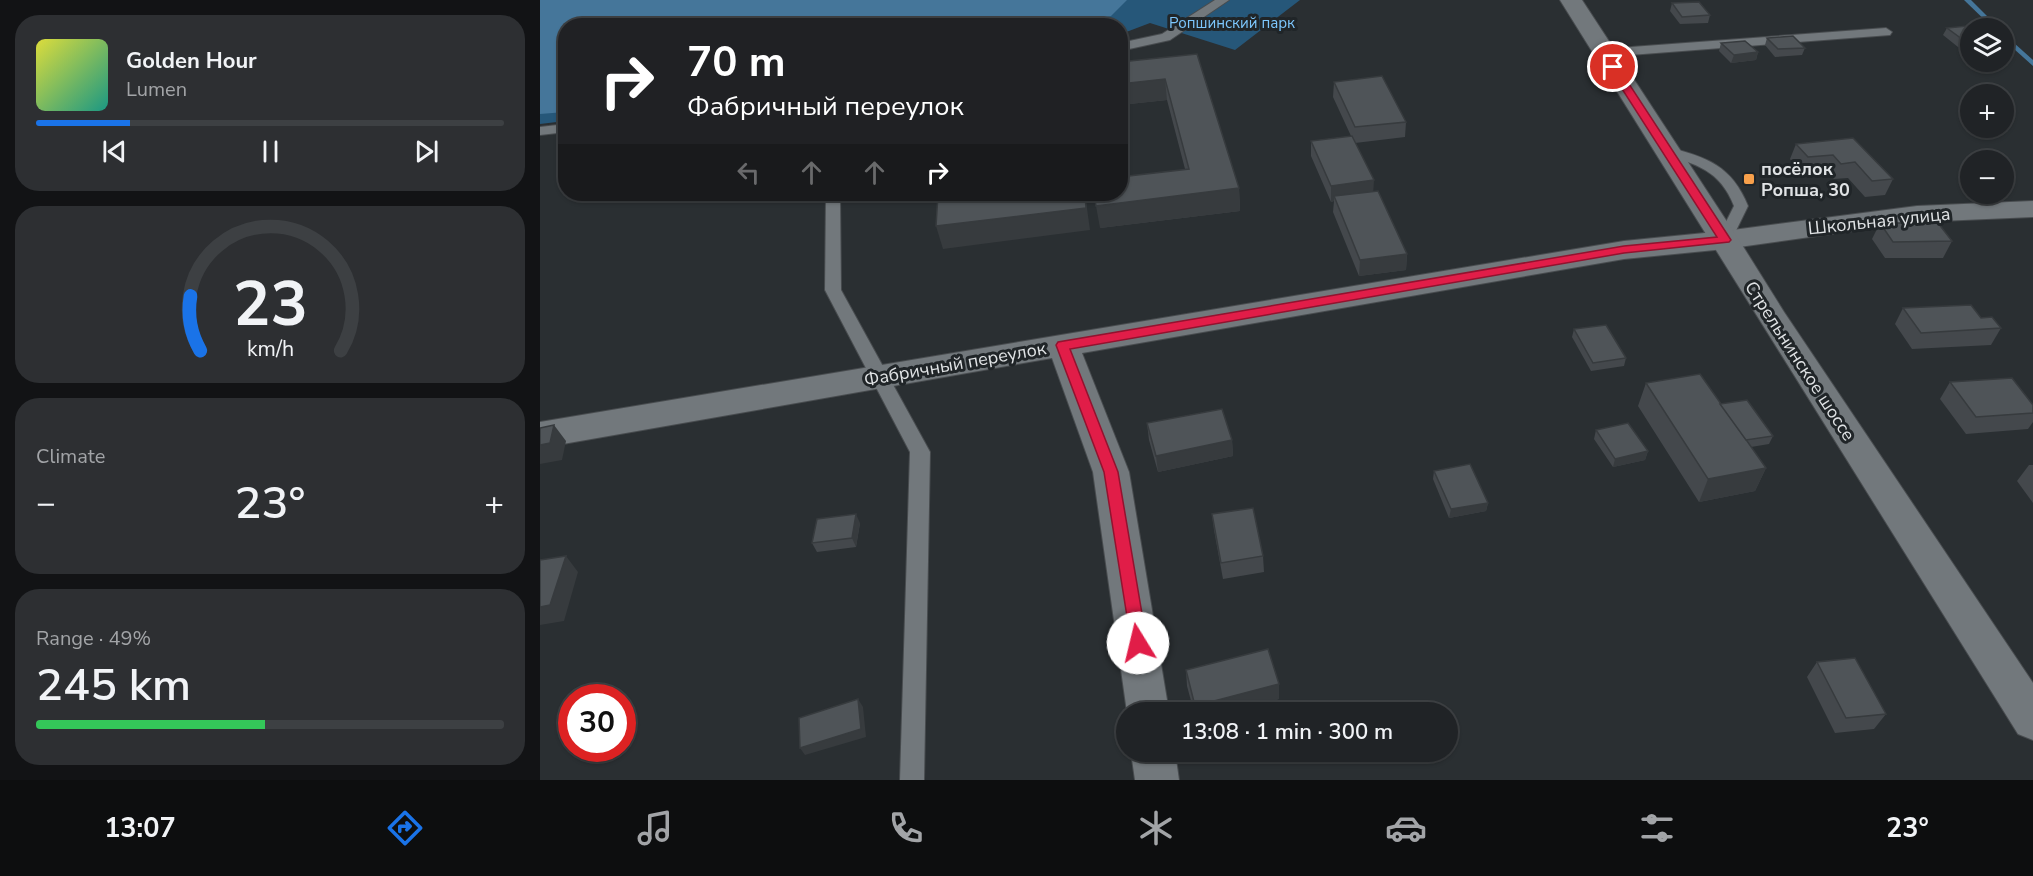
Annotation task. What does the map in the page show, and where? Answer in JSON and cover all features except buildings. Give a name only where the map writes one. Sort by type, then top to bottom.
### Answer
[{"type":"street","name":"Стрельнинское шоссе","points":[[1571,0],[1754,289],[2033,720]]},
{"type":"street","name":"Школьная улица","points":[[1725,240],[1917,214],[2033,209]]},
{"type":"street","name":"Фабричный переулок","points":[[540,435],[1624,249],[1725,240]]},
{"type":"street","points":[[1063,345],[1111,472],[1146,702]]},
{"type":"street","points":[[1154,762],[1157,780]]},
{"type":"lane","points":[[1128,45],[1166,37],[1223,0]]},
{"type":"lane","points":[[1604,53],[1886,32]]},
{"type":"lane","points":[[540,131],[558,129]]},
{"type":"lane","points":[[1667,151],[1721,172],[1732,183],[1741,206],[1725,240]]},
{"type":"lane","points":[[833,201],[833,290],[921,452],[912,780]]},
{"type":"green space","name":"Ропшинский парк","points":[[540,0],[1300,0],[1235,50],[1150,23],[1128,31],[1128,18],[558,18],[558,122],[540,124]]},
{"type":"shaded area","points":[[540,0],[1127,0],[1111,16],[1103,18],[558,18],[558,113],[540,114]]},
{"type":"waterway","points":[[1967,0],[1986,18]]},
{"type":"waterway","points":[[2014,46],[2033,64]]},
{"type":"place","name":"посёлок Ропша, 30","points":[[1749,179]]},
{"type":"route","points":[[1138,643],[1111,472],[1063,345],[1624,249],[1725,240],[1613,67]]}]
